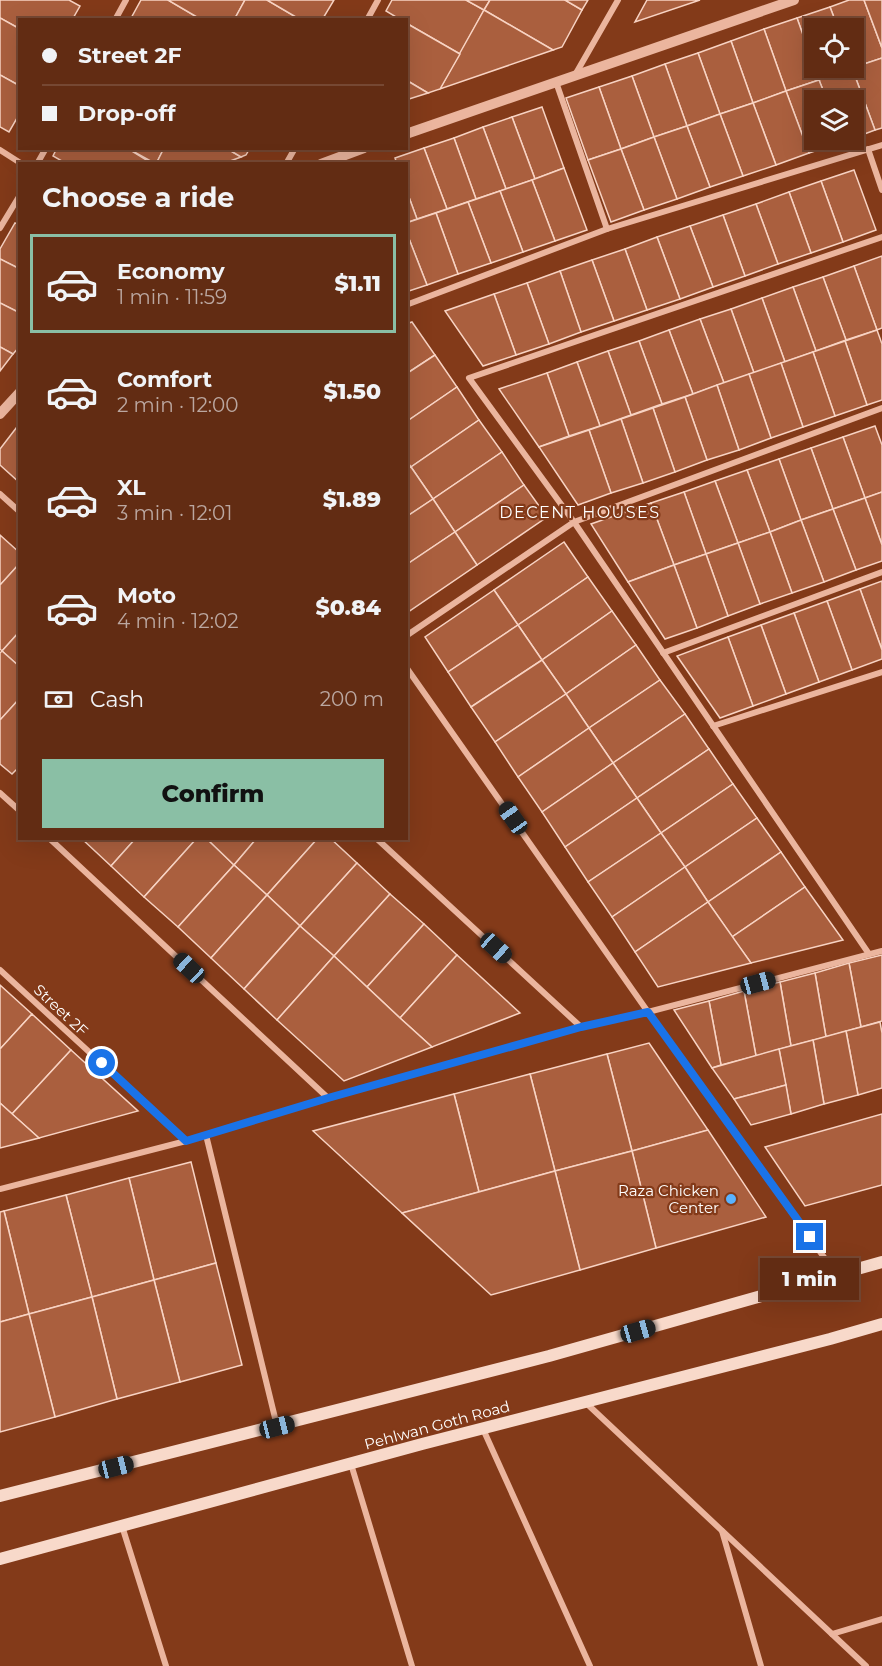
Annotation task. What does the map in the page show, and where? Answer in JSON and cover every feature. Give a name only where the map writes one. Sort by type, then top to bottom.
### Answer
[{"type":"main road","points":[[0,1496],[549,1356],[882,1262]]},
{"type":"main road","name":"Pehlwan Goth Road","points":[[0,1559],[351,1463],[882,1324]]},
{"type":"street","points":[[116,18],[126,0]]},
{"type":"street","points":[[368,18],[378,0]]},
{"type":"street","points":[[574,76],[618,0]]},
{"type":"street","points":[[408,133],[794,0]]},
{"type":"street","points":[[556,82],[607,229]]},
{"type":"street","points":[[408,304],[607,229],[882,145]]},
{"type":"street","points":[[868,149],[882,190]]},
{"type":"street","points":[[0,150],[19,162]]},
{"type":"street","points":[[326,162],[359,150]]},
{"type":"street","points":[[0,228],[18,198]]},
{"type":"street","points":[[869,954],[574,522],[469,378],[882,237]]},
{"type":"street","points":[[0,414],[18,394]]},
{"type":"street","points":[[408,635],[574,522],[882,408]]},
{"type":"street","points":[[0,494],[18,510]]},
{"type":"street","points":[[663,653],[882,572]]},
{"type":"street","points":[[408,670],[648,1012],[837,1275]]},
{"type":"street","points":[[713,726],[882,672]]},
{"type":"street","points":[[0,793],[18,809]]},
{"type":"street","points":[[51,840],[328,1098]]},
{"type":"street","points":[[378,840],[581,1027]]},
{"type":"street","points":[[0,1189],[186,1141],[328,1098],[581,1027],[648,1012],[882,951]]},
{"type":"street","name":"Street 2F","points":[[0,970],[186,1141]]},
{"type":"street","points":[[206,1135],[277,1427]]},
{"type":"street","points":[[585,1402],[866,1666]]},
{"type":"street","points":[[483,1428],[590,1666]]},
{"type":"street","points":[[351,1463],[412,1666]]},
{"type":"street","points":[[122,1526],[166,1666]]},
{"type":"street","points":[[722,1531],[761,1666]]},
{"type":"street","points":[[832,1634],[882,1619]]},
{"type":"building","points":[[0,0],[69,0],[80,6],[73,18],[18,18],[18,28],[0,18]]},
{"type":"building","points":[[141,0],[168,0],[199,18],[131,18]]},
{"type":"building","points":[[168,0],[245,0],[235,18],[199,18]]},
{"type":"building","points":[[245,0],[267,0],[298,18],[235,18]]},
{"type":"building","points":[[267,0],[334,0],[323,18],[298,18]]},
{"type":"building","points":[[392,0],[466,0],[484,10],[460,54],[408,24],[408,18],[398,18],[386,11]]},
{"type":"building","points":[[466,0],[490,0],[484,10]]},
{"type":"building","points":[[490,0],[565,0],[582,10],[562,47],[553,50],[484,10]]},
{"type":"building","points":[[565,0],[588,0],[582,10]]},
{"type":"building","points":[[647,0],[700,0],[635,22]]},
{"type":"building","points":[[849,0],[864,0],[882,48],[882,58],[864,64],[864,18],[834,18],[830,7]]},
{"type":"building","points":[[864,0],[882,0],[882,48]]},
{"type":"building","points":[[830,7],[834,18],[804,18],[804,38],[797,18]]},
{"type":"building","points":[[484,10],[553,50],[440,89],[452,67]]},
{"type":"building","points":[[0,18],[18,28],[18,85],[0,75]]},
{"type":"building","points":[[797,18],[804,38],[804,78],[818,78],[819,80],[786,91],[764,29]]},
{"type":"building","points":[[408,24],[460,54],[440,89],[428,93],[408,81]]},
{"type":"building","points":[[764,29],[786,91],[753,103],[731,41]]},
{"type":"building","points":[[731,41],[753,103],[720,114],[698,53]]},
{"type":"building","points":[[698,53],[720,114],[687,126],[665,64]]},
{"type":"building","points":[[882,58],[882,128],[875,130],[864,100],[864,90],[860,90],[856,78],[864,78],[864,64]]},
{"type":"building","points":[[665,64],[687,126],[654,137],[632,76]]},
{"type":"building","points":[[0,75],[18,85],[18,116],[9,132],[0,127]]},
{"type":"building","points":[[632,76],[654,137],[621,149],[599,87]]},
{"type":"building","points":[[856,78],[860,90],[823,90],[819,80]]},
{"type":"building","points":[[819,80],[823,90],[804,90],[804,140],[786,91]]},
{"type":"building","points":[[408,81],[428,93],[408,99]]},
{"type":"building","points":[[599,87],[621,149],[588,160],[566,98]]},
{"type":"building","points":[[786,91],[804,140],[804,150],[808,150],[809,153],[776,165],[753,103]]},
{"type":"building","points":[[864,100],[875,130],[864,134]]},
{"type":"building","points":[[753,103],[776,165],[743,176],[720,114]]},
{"type":"building","points":[[542,107],[564,168],[535,179],[512,117]]},
{"type":"building","points":[[720,114],[743,176],[710,187],[687,126]]},
{"type":"building","points":[[512,117],[535,179],[506,189],[483,127]]},
{"type":"building","points":[[687,126],[710,187],[677,199],[654,137]]},
{"type":"building","points":[[483,127],[506,189],[476,199],[454,138]]},
{"type":"building","points":[[654,137],[677,199],[644,210],[621,149]]},
{"type":"building","points":[[454,138],[476,199],[447,209],[424,148]]},
{"type":"building","points":[[424,148],[447,209],[417,219],[408,194],[408,162],[396,162],[395,158]]},
{"type":"building","points":[[621,149],[644,210],[611,222],[588,160]]},
{"type":"building","points":[[56,150],[130,150],[150,162],[64,162],[53,156]]},
{"type":"building","points":[[131,150],[163,150],[157,162],[152,162]]},
{"type":"building","points":[[163,150],[229,150],[241,157],[227,162],[157,162]]},
{"type":"building","points":[[229,150],[249,150],[246,155],[241,157]]},
{"type":"building","points":[[564,168],[587,230],[555,241],[532,180]]},
{"type":"building","points":[[854,170],[876,230],[843,242],[821,181]]},
{"type":"building","points":[[532,180],[555,241],[523,252],[500,191]]},
{"type":"building","points":[[821,181],[843,242],[811,253],[789,192]]},
{"type":"building","points":[[500,191],[523,252],[491,263],[468,202]]},
{"type":"building","points":[[789,192],[811,253],[778,264],[756,204]]},
{"type":"building","points":[[408,194],[417,219],[408,222]]},
{"type":"building","points":[[468,202],[491,263],[458,274],[436,213]]},
{"type":"building","points":[[756,204],[778,264],[745,276],[723,215]]},
{"type":"building","points":[[436,213],[458,274],[427,285],[408,236],[408,222]]},
{"type":"building","points":[[723,215],[745,276],[713,287],[690,226]]},
{"type":"building","points":[[15,223],[18,224],[18,268],[0,259],[0,249]]},
{"type":"building","points":[[690,226],[713,287],[680,299],[657,237]]},
{"type":"building","points":[[408,236],[427,285],[408,291]]},
{"type":"building","points":[[657,237],[680,299],[647,310],[625,249]]},
{"type":"building","points":[[625,249],[647,310],[614,321],[592,260]]},
{"type":"building","points":[[882,256],[882,328],[877,330],[854,266]]},
{"type":"building","points":[[0,259],[18,268],[18,312],[0,303]]},
{"type":"building","points":[[592,260],[614,321],[581,332],[560,271]]},
{"type":"building","points":[[854,266],[877,330],[846,340],[823,277]]},
{"type":"building","points":[[560,271],[581,332],[549,344],[527,283]]},
{"type":"building","points":[[823,277],[846,340],[816,351],[793,287]]},
{"type":"building","points":[[527,283],[549,344],[516,355],[494,294]]},
{"type":"building","points":[[793,287],[816,351],[785,362],[762,298]]},
{"type":"building","points":[[494,294],[516,355],[483,366],[445,311]]},
{"type":"building","points":[[762,298],[785,362],[754,373],[731,309]]},
{"type":"building","points":[[0,303],[18,312],[18,348],[13,354],[0,347]]},
{"type":"building","points":[[731,309],[754,373],[724,383],[700,319]]},
{"type":"building","points":[[700,319],[724,383],[693,394],[669,330]]},
{"type":"building","points":[[412,322],[435,355],[408,373],[408,323]]},
{"type":"building","points":[[669,330],[693,394],[662,404],[639,341]]},
{"type":"building","points":[[877,330],[882,344],[882,400],[867,405],[845,341]]},
{"type":"building","points":[[639,341],[662,404],[631,415],[608,351]]},
{"type":"building","points":[[845,341],[867,405],[835,416],[813,352]]},
{"type":"building","points":[[0,347],[13,354],[0,371]]},
{"type":"building","points":[[608,351],[631,415],[600,426],[577,362]]},
{"type":"building","points":[[813,352],[835,416],[803,427],[781,363]]},
{"type":"building","points":[[435,355],[457,387],[408,421],[408,373]]},
{"type":"building","points":[[577,362],[600,426],[569,436],[547,373]]},
{"type":"building","points":[[781,363],[803,427],[771,438],[749,374]]},
{"type":"building","points":[[547,373],[569,436],[539,447],[499,389]]},
{"type":"building","points":[[749,374],[771,438],[739,450],[717,385]]},
{"type":"building","points":[[717,385],[739,450],[707,460],[685,397]]},
{"type":"building","points":[[457,387],[479,420],[411,467],[408,463],[408,421]]},
{"type":"building","points":[[685,397],[707,460],[675,472],[653,408]]},
{"type":"building","points":[[653,408],[675,472],[643,483],[621,419]]},
{"type":"building","points":[[621,419],[643,483],[611,493],[589,430]]},
{"type":"building","points":[[479,420],[502,452],[433,499],[411,467]]},
{"type":"building","points":[[18,426],[18,481],[0,465],[0,449]]},
{"type":"building","points":[[875,426],[882,445],[882,492],[865,498],[843,437]]},
{"type":"building","points":[[589,430],[611,493],[578,505],[539,447]]},
{"type":"building","points":[[843,437],[865,498],[833,509],[811,448]]},
{"type":"building","points":[[811,448],[833,509],[801,520],[779,459]]},
{"type":"building","points":[[502,452],[524,485],[455,532],[433,499]]},
{"type":"building","points":[[779,459],[801,520],[770,532],[747,470]]},
{"type":"building","points":[[411,467],[433,499],[408,516],[408,468]]},
{"type":"building","points":[[747,470],[770,532],[738,543],[715,481]]},
{"type":"building","points":[[715,481],[738,543],[706,554],[684,492]]},
{"type":"building","points":[[524,485],[547,517],[477,565],[455,532]]},
{"type":"building","points":[[684,492],[706,554],[674,565],[651,503]]},
{"type":"building","points":[[882,492],[882,545],[865,498]]},
{"type":"building","points":[[865,498],[882,545],[882,561],[856,570],[833,509]]},
{"type":"building","points":[[433,499],[455,532],[408,564],[408,516]]},
{"type":"building","points":[[651,503],[674,565],[628,582],[591,524]]},
{"type":"building","points":[[833,509],[856,570],[824,582],[801,520]]},
{"type":"building","points":[[801,520],[824,582],[792,593],[770,532]]},
{"type":"building","points":[[455,532],[477,565],[408,612],[408,564]]},
{"type":"building","points":[[770,532],[792,593],[760,604],[738,543]]},
{"type":"building","points":[[0,535],[18,551],[18,565],[0,585]]},
{"type":"building","points":[[564,542],[588,577],[518,625],[494,590]]},
{"type":"building","points":[[738,543],[760,604],[728,616],[706,554]]},
{"type":"building","points":[[706,554],[728,616],[697,628],[674,565]]},
{"type":"building","points":[[18,565],[18,633],[2,651],[0,649],[0,585]]},
{"type":"building","points":[[674,565],[697,628],[665,639],[628,582]]},
{"type":"building","points":[[588,577],[612,611],[542,660],[518,625]]},
{"type":"building","points":[[882,581],[882,650],[860,589]]},
{"type":"building","points":[[860,589],[882,650],[882,659],[852,670],[827,601]]},
{"type":"building","points":[[494,590],[518,625],[448,672],[425,637]]},
{"type":"building","points":[[827,601],[852,670],[819,682],[794,613]]},
{"type":"building","points":[[612,611],[636,645],[566,694],[542,660]]},
{"type":"building","points":[[794,613],[819,682],[786,694],[761,625]]},
{"type":"building","points":[[518,625],[542,660],[471,707],[448,672]]},
{"type":"building","points":[[761,625],[786,694],[753,706],[728,637]]},
{"type":"building","points":[[18,633],[18,665],[2,651]]},
{"type":"building","points":[[728,637],[753,706],[720,718],[677,656]]},
{"type":"building","points":[[636,645],[660,680],[589,728],[566,694]]},
{"type":"building","points":[[2,651],[18,665],[18,700],[0,720],[0,653]]},
{"type":"building","points":[[542,660],[566,694],[495,742],[471,707]]},
{"type":"building","points":[[660,680],[685,714],[613,763],[589,728]]},
{"type":"building","points":[[566,694],[589,728],[518,777],[495,742]]},
{"type":"building","points":[[18,700],[18,768],[12,774],[0,764],[0,720]]},
{"type":"building","points":[[685,714],[709,749],[637,798],[613,763]]},
{"type":"building","points":[[589,728],[613,763],[542,812],[518,777]]},
{"type":"building","points":[[709,749],[733,784],[661,833],[637,798]]},
{"type":"building","points":[[613,763],[637,798],[565,847],[542,812]]},
{"type":"building","points":[[733,784],[757,818],[685,867],[661,833]]},
{"type":"building","points":[[637,798],[661,833],[588,882],[565,847]]},
{"type":"building","points":[[757,818],[781,852],[708,902],[685,867]]},
{"type":"building","points":[[661,833],[685,867],[612,917],[588,882]]},
{"type":"building","points":[[83,840],[134,840],[111,866]]},
{"type":"building","points":[[134,840],[195,840],[144,897],[111,866]]},
{"type":"building","points":[[195,840],[208,840],[234,865],[178,927],[144,897]]},
{"type":"building","points":[[208,840],[255,840],[234,865]]},
{"type":"building","points":[[255,840],[316,840],[267,895],[234,865]]},
{"type":"building","points":[[316,840],[332,840],[357,863],[300,926],[267,895]]},
{"type":"building","points":[[781,852],[805,887],[732,937],[708,902]]},
{"type":"building","points":[[357,863],[390,894],[334,956],[300,926]]},
{"type":"building","points":[[234,865],[267,895],[211,958],[178,927]]},
{"type":"building","points":[[685,867],[708,902],[635,952],[612,917]]},
{"type":"building","points":[[805,887],[843,940],[751,963],[732,937]]},
{"type":"building","points":[[390,894],[424,924],[367,987],[334,956]]},
{"type":"building","points":[[267,895],[300,926],[244,989],[211,958]]},
{"type":"building","points":[[708,902],[751,963],[658,987],[635,952]]},
{"type":"building","points":[[424,924],[457,955],[400,1018],[367,987]]},
{"type":"building","points":[[300,926],[334,956],[277,1020],[244,989]]},
{"type":"building","points":[[457,955],[520,1013],[432,1047],[400,1018]]},
{"type":"building","points":[[882,955],[882,1021],[861,1027],[849,963]]},
{"type":"building","points":[[334,956],[432,1047],[344,1081],[277,1020]]},
{"type":"building","points":[[849,963],[861,1027],[826,1037],[815,973]]},
{"type":"building","points":[[815,973],[826,1037],[791,1046],[780,982]]},
{"type":"building","points":[[780,982],[791,1046],[756,1056],[744,991]]},
{"type":"building","points":[[0,985],[32,1014],[0,1049]]},
{"type":"building","points":[[744,991],[756,1056],[721,1065],[709,1001]]},
{"type":"building","points":[[709,1001],[721,1065],[712,1068],[674,1010]]},
{"type":"building","points":[[32,1014],[71,1050],[12,1114],[0,1103],[0,1049]]},
{"type":"building","points":[[880,1022],[882,1088],[858,1095],[846,1031]]},
{"type":"building","points":[[846,1031],[858,1095],[824,1104],[813,1040]]},
{"type":"building","points":[[813,1040],[824,1104],[791,1114],[779,1049]]},
{"type":"building","points":[[649,1043],[708,1130],[632,1151],[607,1054]]},
{"type":"building","points":[[779,1049],[786,1085],[734,1099],[712,1068]]},
{"type":"building","points":[[71,1050],[138,1111],[39,1138],[12,1114]]},
{"type":"building","points":[[607,1054],[632,1151],[555,1171],[530,1074]]},
{"type":"building","points":[[530,1074],[555,1171],[479,1192],[454,1094]]},
{"type":"building","points":[[786,1085],[791,1114],[751,1125],[734,1099]]},
{"type":"building","points":[[454,1094],[479,1192],[402,1213],[313,1131]]},
{"type":"building","points":[[0,1103],[39,1138],[0,1148]]},
{"type":"building","points":[[882,1114],[882,1185],[805,1206],[765,1147]]},
{"type":"building","points":[[708,1130],[766,1217],[656,1248],[632,1151]]},
{"type":"building","points":[[632,1151],[656,1248],[580,1270],[555,1171]]},
{"type":"building","points":[[191,1162],[216,1263],[154,1280],[129,1178]]},
{"type":"building","points":[[555,1171],[580,1270],[491,1295],[402,1213]]},
{"type":"building","points":[[129,1178],[154,1280],[92,1297],[66,1195]]},
{"type":"building","points":[[66,1195],[92,1297],[29,1314],[4,1211]]},
{"type":"building","points":[[4,1211],[29,1314],[0,1322],[0,1212]]},
{"type":"building","points":[[216,1263],[242,1365],[180,1382],[154,1280]]},
{"type":"building","points":[[154,1280],[180,1382],[117,1399],[92,1297]]},
{"type":"building","points":[[92,1297],[117,1399],[55,1417],[29,1314]]},
{"type":"building","points":[[29,1314],[55,1417],[0,1432],[0,1322]]},
{"type":"place","name":"Raza Chicken Center","points":[[731,1199]]},
{"type":"district","name":"DECENT HOUSES","points":[[580,512]]},
{"type":"route","points":[[102,1063],[186,1141],[328,1098],[581,1027],[648,1012],[810,1237]]}]
